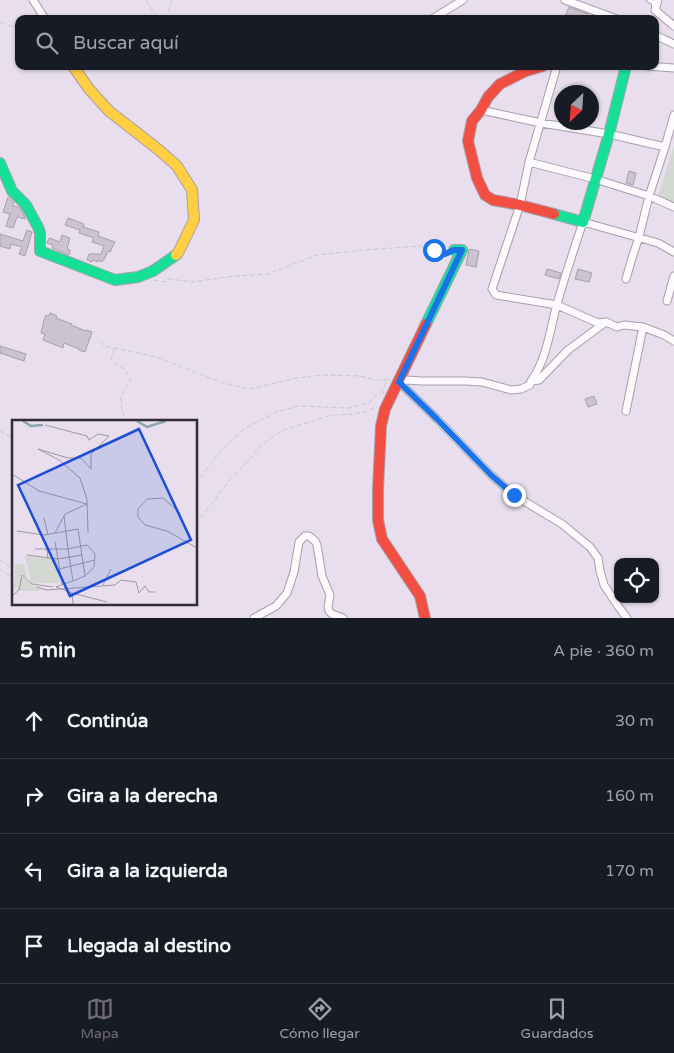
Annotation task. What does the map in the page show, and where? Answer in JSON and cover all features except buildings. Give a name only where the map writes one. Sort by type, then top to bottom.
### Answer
[{"type":"street","points":[[33,0],[43,15]]},
{"type":"street","points":[[439,15],[463,0]]},
{"type":"street","points":[[565,0],[606,15]]},
{"type":"street","points":[[658,0],[655,10],[674,26]]},
{"type":"street","points":[[659,37],[674,44]]},
{"type":"street","points":[[659,67],[674,68]]},
{"type":"street","points":[[0,162],[12,190],[26,205],[38,227],[40,251],[115,280],[138,277],[153,271],[178,253],[194,220],[192,190],[177,166],[109,111],[89,89],[76,70]]},
{"type":"street","points":[[529,70],[500,84],[488,97],[472,122],[468,141],[477,178],[485,195],[493,200],[520,205],[639,237],[658,243],[674,252]]},
{"type":"street","points":[[556,70],[529,162],[520,205],[492,289],[496,295],[557,305],[598,322],[606,322],[618,327],[624,325],[643,327],[674,341]]},
{"type":"street","points":[[399,382],[407,380],[482,382],[511,390],[521,389],[530,385],[544,355],[557,305],[609,134],[625,70]]},
{"type":"street","points":[[481,110],[541,123],[609,134],[665,147]]},
{"type":"street","points":[[626,279],[674,115]]},
{"type":"street","points":[[529,162],[649,196],[674,208]]},
{"type":"street","points":[[425,618],[418,591],[382,539],[378,520],[381,426],[385,409],[462,250],[454,250]]},
{"type":"street","points":[[668,300],[674,276]]},
{"type":"street","points":[[531,381],[539,380],[568,350],[606,322]]},
{"type":"street","points":[[626,411],[643,327]]},
{"type":"street","points":[[399,382],[491,475],[514,495],[562,524],[590,547],[598,558],[604,584],[627,618]]},
{"type":"street","points":[[254,618],[276,606],[287,593],[294,572],[299,542],[305,536],[309,536],[317,545],[322,576],[330,595],[329,611],[343,618]]},
{"type":"lane","points":[[649,0],[654,3],[655,10]]},
{"type":"path","points":[[146,0],[156,15]]},
{"type":"path","points":[[167,15],[172,0]]},
{"type":"path","points":[[0,22],[15,28]]},
{"type":"path","points":[[138,277],[165,282],[170,279],[192,282],[234,276],[268,274],[317,255],[420,246],[445,254],[454,250]]},
{"type":"path","points":[[100,342],[105,346],[156,357],[223,383],[250,389],[322,374],[360,376],[376,380],[389,379],[369,403],[349,408],[299,406],[276,412],[244,429],[220,452],[198,480]]},
{"type":"path","points":[[114,347],[111,360],[132,378],[120,397],[122,410],[127,420]]},
{"type":"path","points":[[383,394],[386,384]]},
{"type":"path","points":[[198,520],[226,485],[264,443],[284,430],[332,415],[354,414],[380,404]]},
{"type":"path","points":[[0,431],[12,437]]},
{"type":"path","points":[[0,560],[12,569]]},
{"type":"path","points":[[0,569],[12,578]]},
{"type":"shaded area","points":[[674,146],[674,205],[657,199]]},
{"type":"traffic: fast","points":[[554,214],[583,222],[609,134],[625,70]]},
{"type":"traffic: fast","points":[[0,163],[12,191],[26,205],[38,227],[40,251],[115,280],[138,277],[153,271],[176,255]]},
{"type":"traffic: fast","points":[[426,324],[462,250],[454,250]]},
{"type":"traffic: slow","points":[[76,70],[89,89],[109,111],[177,166],[192,190],[194,220],[176,255]]},
{"type":"traffic: jam","points":[[529,70],[500,84],[488,97],[472,121],[468,141],[477,178],[485,195],[493,200],[554,214]]},
{"type":"traffic: jam","points":[[425,618],[420,596],[382,539],[378,520],[378,489],[381,426],[385,409],[426,324]]},
{"type":"route","points":[[434,250],[445,254],[454,250],[462,250],[399,382],[491,475],[514,495]]}]
